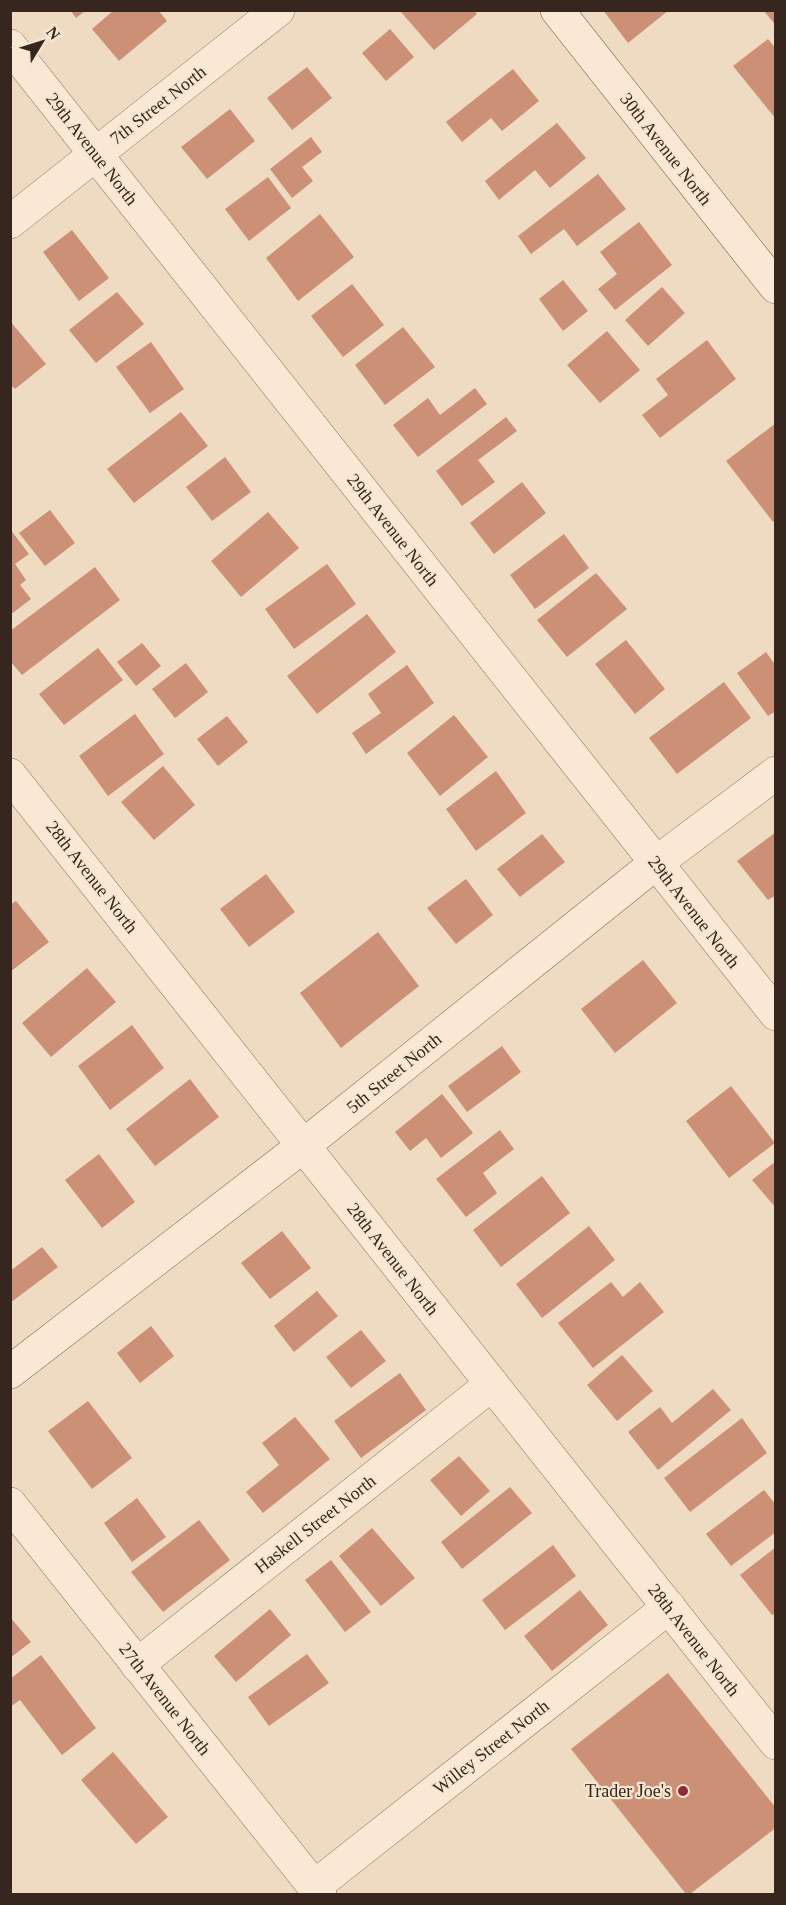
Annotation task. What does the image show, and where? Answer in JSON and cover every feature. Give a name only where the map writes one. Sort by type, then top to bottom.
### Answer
[{"type":"street","name":"7th Street North","points":[[10,222],[278,10]]},
{"type":"street","name":"30th Avenue North","points":[[557,10],[776,287]]},
{"type":"street","name":"29th Avenue North","points":[[10,46],[776,1014]]},
{"type":"street","name":"5th Street North","points":[[10,1372],[303,1146],[656,863],[776,773]]},
{"type":"street","name":"28th Avenue North","points":[[10,775],[776,1743]]},
{"type":"street","name":"Haskell Street North","points":[[138,1665],[492,1384]]},
{"type":"street","name":"27th Avenue North","points":[[10,1504],[317,1891]]},
{"type":"street","name":"Willey Street North","points":[[317,1891],[669,1607]]},
{"type":"building","points":[[70,10],[86,10],[76,18]]},
{"type":"building","points":[[114,10],[158,10],[167,21],[119,61],[92,29]]},
{"type":"building","points":[[403,10],[474,10],[477,14],[434,50],[401,12]]},
{"type":"building","points":[[603,10],[669,10],[628,43]]},
{"type":"building","points":[[763,10],[776,10],[774,23]]},
{"type":"building","points":[[390,29],[414,57],[386,81],[362,53]]},
{"type":"building","points":[[768,39],[776,49],[776,119],[733,66]]},
{"type":"building","points":[[307,67],[332,98],[292,130],[267,98]]},
{"type":"building","points":[[513,69],[539,101],[502,131],[491,118],[462,142],[446,122]]},
{"type":"building","points":[[230,109],[255,141],[207,179],[181,147]]},
{"type":"building","points":[[557,123],[586,158],[550,188],[535,170],[499,200],[485,181]]},
{"type":"building","points":[[311,137],[322,152],[302,167],[313,181],[292,198],[270,169]]},
{"type":"building","points":[[598,174],[626,209],[577,246],[564,229],[531,254],[518,236]]},
{"type":"building","points":[[268,177],[291,208],[249,241],[225,209]]},
{"type":"building","points":[[320,214],[354,257],[298,301],[266,258]]},
{"type":"building","points":[[639,222],[672,265],[615,310],[598,289],[617,274],[600,252]]},
{"type":"building","points":[[72,230],[109,278],[79,301],[43,252]]},
{"type":"building","points":[[563,280],[588,311],[563,331],[539,299]]},
{"type":"building","points":[[352,284],[384,325],[343,357],[311,316]]},
{"type":"building","points":[[662,287],[685,313],[648,346],[625,320]]},
{"type":"building","points":[[117,292],[144,324],[96,363],[69,330]]},
{"type":"building","points":[[10,321],[46,364],[15,389],[10,384]]},
{"type":"building","points":[[403,327],[435,367],[385,405],[355,365]]},
{"type":"building","points":[[607,331],[640,370],[600,403],[567,365]]},
{"type":"building","points":[[707,340],[736,379],[660,438],[642,415],[668,395],[656,379]]},
{"type":"building","points":[[151,342],[184,389],[150,413],[116,367]]},
{"type":"building","points":[[475,388],[487,404],[418,457],[393,425],[428,398],[440,415]]},
{"type":"building","points":[[181,412],[208,446],[134,503],[107,469]]},
{"type":"building","points":[[506,417],[517,431],[478,460],[495,482],[462,506],[436,471]]},
{"type":"building","points":[[776,423],[776,520],[773,522],[726,461]]},
{"type":"building","points":[[225,457],[251,492],[212,521],[186,487]]},
{"type":"building","points":[[522,482],[546,513],[494,554],[470,523]]},
{"type":"building","points":[[50,510],[75,543],[45,566],[19,533]]},
{"type":"building","points":[[268,512],[299,548],[241,597],[211,561]]},
{"type":"building","points":[[10,529],[29,554],[15,564],[26,580],[20,585],[31,599],[10,615]]},
{"type":"building","points":[[564,534],[589,568],[535,609],[510,575]]},
{"type":"building","points":[[327,564],[356,604],[294,649],[265,609]]},
{"type":"building","points":[[95,567],[120,600],[22,675],[10,661],[10,631]]},
{"type":"building","points":[[596,573],[627,609],[567,657],[537,620]]},
{"type":"building","points":[[367,614],[396,652],[317,714],[287,676]]},
{"type":"building","points":[[626,640],[665,689],[635,714],[595,664]]},
{"type":"building","points":[[142,643],[161,666],[136,686],[117,662]]},
{"type":"building","points":[[98,648],[123,680],[64,725],[39,694]]},
{"type":"building","points":[[766,652],[776,666],[776,711],[768,716],[737,673]]},
{"type":"building","points":[[186,663],[208,692],[175,718],[152,689]]},
{"type":"building","points":[[407,665],[434,703],[366,754],[352,733],[381,713],[368,694]]},
{"type":"building","points":[[724,682],[751,718],[677,774],[649,738]]},
{"type":"building","points":[[135,714],[164,754],[108,796],[79,756]]},
{"type":"building","points":[[454,715],[488,757],[440,796],[407,753]]},
{"type":"building","points":[[227,716],[248,742],[218,766],[197,739]]},
{"type":"building","points":[[163,766],[195,805],[154,840],[121,802]]},
{"type":"building","points":[[496,771],[526,813],[476,851],[446,809]]},
{"type":"building","points":[[776,832],[776,895],[768,900],[737,861]]},
{"type":"building","points":[[542,834],[565,862],[520,897],[497,869]]},
{"type":"building","points":[[266,874],[295,912],[249,947],[220,909]]},
{"type":"building","points":[[466,879],[493,915],[456,944],[427,908]]},
{"type":"building","points":[[16,901],[49,942],[10,972],[10,905]]},
{"type":"building","points":[[378,932],[419,986],[341,1048],[300,993]]},
{"type":"building","points":[[643,960],[677,1003],[615,1053],[581,1009]]},
{"type":"building","points":[[87,968],[116,1002],[51,1057],[22,1023]]},
{"type":"building","points":[[132,1025],[164,1068],[110,1110],[78,1066]]},
{"type":"building","points":[[502,1046],[521,1072],[467,1112],[448,1086]]},
{"type":"building","points":[[190,1079],[219,1117],[155,1166],[126,1129]]},
{"type":"building","points":[[731,1086],[775,1143],[729,1178],[686,1121]]},
{"type":"building","points":[[442,1094],[473,1133],[441,1158],[426,1138],[410,1151],[395,1132]]},
{"type":"building","points":[[500,1130],[514,1149],[483,1173],[497,1193],[466,1217],[436,1179]]},
{"type":"building","points":[[99,1154],[135,1202],[102,1228],[65,1180]]},
{"type":"building","points":[[776,1161],[776,1208],[752,1180]]},
{"type":"building","points":[[542,1176],[570,1213],[501,1267],[473,1230]]},
{"type":"building","points":[[589,1226],[615,1260],[542,1318],[516,1284]]},
{"type":"building","points":[[282,1231],[311,1268],[270,1299],[241,1263]]},
{"type":"building","points":[[42,1247],[58,1267],[10,1303],[10,1271]]},
{"type":"building","points":[[611,1282],[623,1297],[640,1282],[664,1312],[593,1368],[558,1323]]},
{"type":"building","points":[[317,1291],[338,1316],[294,1352],[274,1326]]},
{"type":"building","points":[[151,1326],[174,1356],[140,1383],[117,1353]]},
{"type":"building","points":[[361,1330],[386,1361],[351,1388],[326,1357]]},
{"type":"building","points":[[622,1355],[653,1391],[617,1421],[587,1385]]},
{"type":"building","points":[[400,1373],[426,1410],[361,1458],[334,1421]]},
{"type":"building","points":[[713,1389],[731,1410],[658,1470],[628,1432],[660,1407],[672,1423]]},
{"type":"building","points":[[88,1401],[132,1458],[92,1489],[48,1431]]},
{"type":"building","points":[[295,1417],[330,1459],[263,1513],[246,1492],[279,1465],[262,1443]]},
{"type":"building","points":[[742,1418],[767,1453],[690,1512],[664,1478]]},
{"type":"building","points":[[459,1456],[490,1491],[461,1516],[430,1480]]},
{"type":"building","points":[[510,1487],[532,1513],[462,1569],[441,1542]]},
{"type":"building","points":[[764,1490],[776,1505],[776,1532],[731,1566],[706,1534]]},
{"type":"building","points":[[137,1498],[166,1537],[132,1562],[104,1523]]},
{"type":"building","points":[[199,1520],[230,1560],[163,1612],[131,1572]]},
{"type":"building","points":[[372,1528],[415,1578],[381,1606],[339,1556]]},
{"type":"building","points":[[553,1545],[576,1576],[505,1630],[482,1600]]},
{"type":"building","points":[[776,1547],[776,1613],[772,1615],[740,1575]]},
{"type":"building","points":[[331,1560],[371,1612],[345,1632],[305,1580]]},
{"type":"building","points":[[580,1590],[608,1625],[552,1671],[524,1636]]},
{"type":"building","points":[[270,1609],[291,1635],[236,1682],[214,1656]]},
{"type":"building","points":[[10,1617],[31,1642],[10,1658]]},
{"type":"building","points":[[307,1654],[329,1683],[269,1726],[248,1697]]},
{"type":"building","points":[[41,1655],[96,1728],[62,1755],[20,1700],[10,1707],[10,1679]]},
{"type":"building","name":"Trader Joe's","points":[[668,1673],[776,1808],[776,1822],[773,1830],[690,1894],[686,1894],[571,1749]]},
{"type":"building","points":[[113,1752],[168,1817],[136,1844],[81,1780]]},
{"type":"place","name":"Trader Joe's","points":[[683,1791]]}]
